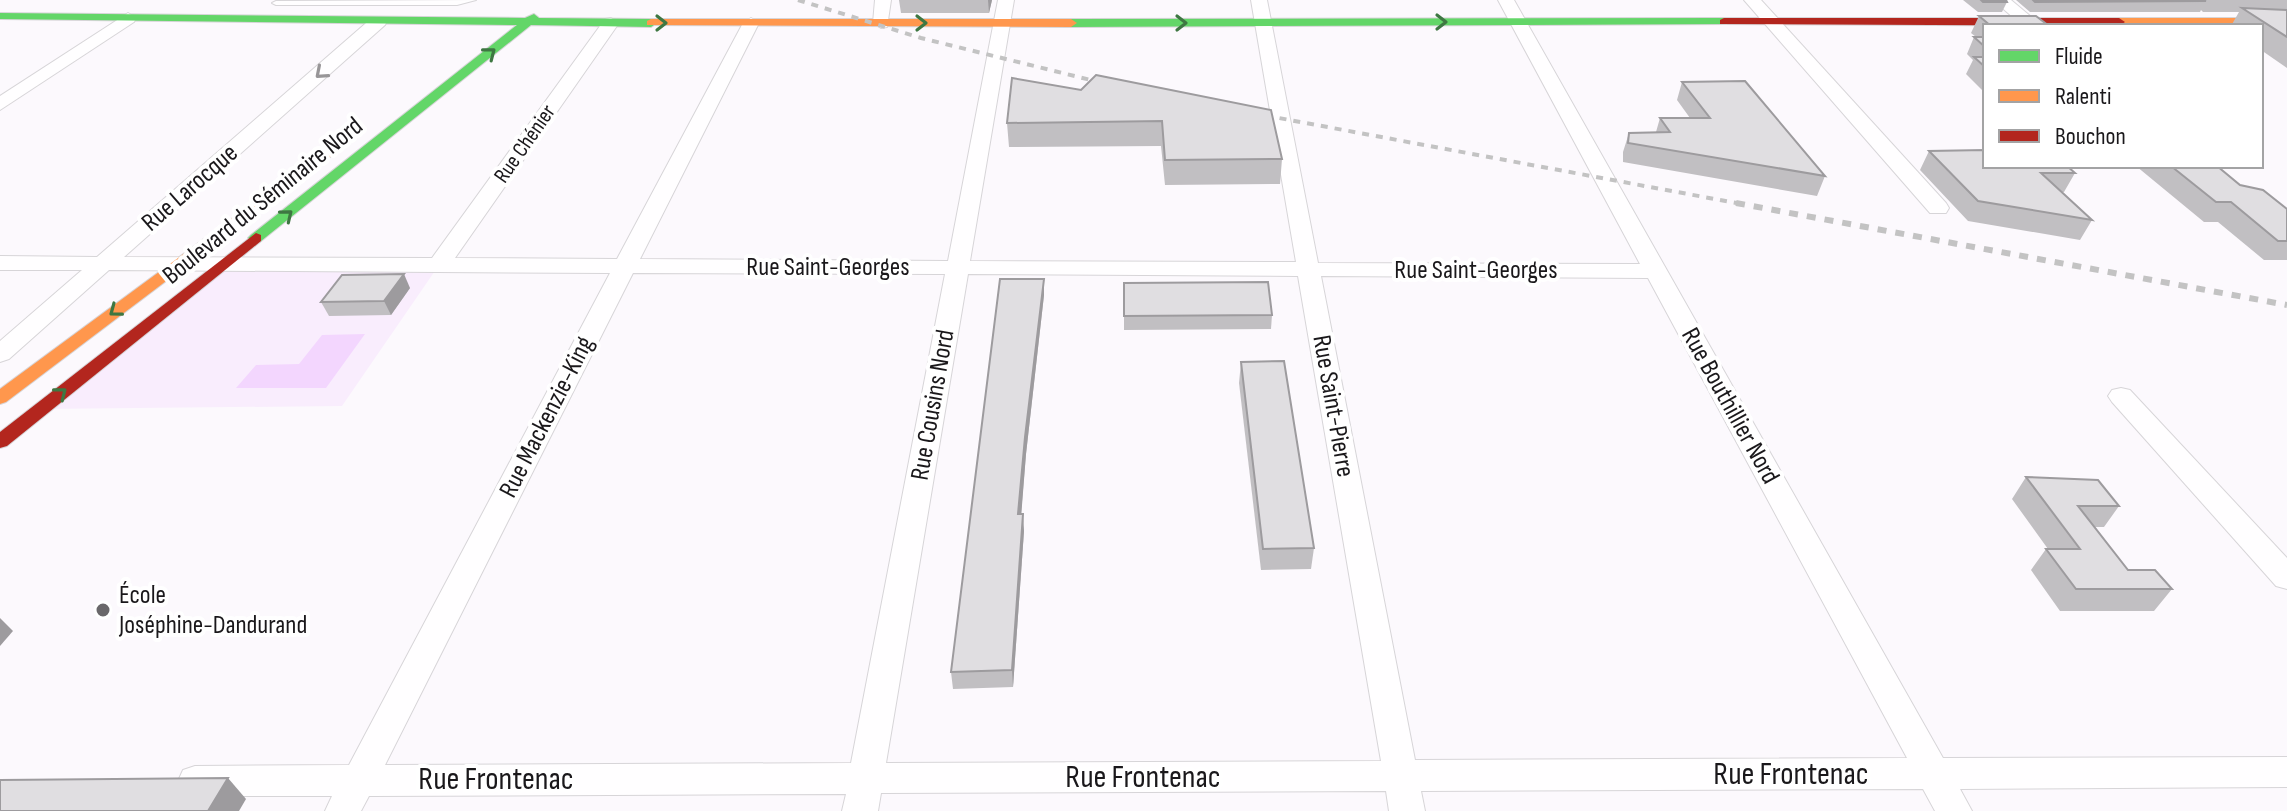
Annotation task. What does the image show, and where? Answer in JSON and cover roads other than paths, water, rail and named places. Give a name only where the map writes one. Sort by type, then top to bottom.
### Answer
[{"type":"street","points":[[441,66],[529,0]]},
{"type":"street","name":"Boulevard du Séminaire Nord","points":[[0,442],[557,0]]},
{"type":"street","points":[[881,23],[883,0]]},
{"type":"street","points":[[1752,0],[1938,208]]},
{"type":"street","points":[[2001,0],[2031,24]]},
{"type":"street","points":[[0,16],[499,23],[881,23],[1004,11],[1512,11],[1772,22],[2287,22]]},
{"type":"street","name":"Rue Cousins Nord","points":[[863,794],[1004,11]]},
{"type":"street","name":"Rue Saint-Pierre","points":[[1261,11],[1407,811]]},
{"type":"street","name":"Rue Bouthillier Nord","points":[[1512,11],[1954,811]]},
{"type":"street","points":[[0,104],[128,18]]},
{"type":"street","name":"Rue Larocque","points":[[0,354],[379,21]]},
{"type":"street","name":"Rue Chénier","points":[[439,265],[611,23]]},
{"type":"street","name":"Rue Mackenzie-King","points":[[343,811],[751,23]]},
{"type":"street","name":"Boulevard du Séminaire Nord","points":[[0,398],[353,132]]},
{"type":"street","name":"Rue Saint-Georges","points":[[0,263],[1656,271]]},
{"type":"street","points":[[2121,396],[2287,578]]},
{"type":"street","name":"Rue Frontenac","points":[[159,781],[360,780],[863,794],[1401,775],[2287,772]]},
{"type":"lane","points":[[255,20],[278,1],[457,3],[472,0]]},
{"type":"lane","points":[[379,21],[394,2]]},
{"type":"railway","points":[[798,0],[921,38],[1111,85]]},
{"type":"railway","points":[[1252,113],[1747,205]]},
{"type":"railway","points":[[1736,203],[2287,305]]},
{"type":"place","name":"École Joséphine-Dandurand","points":[[103,610]]}]
